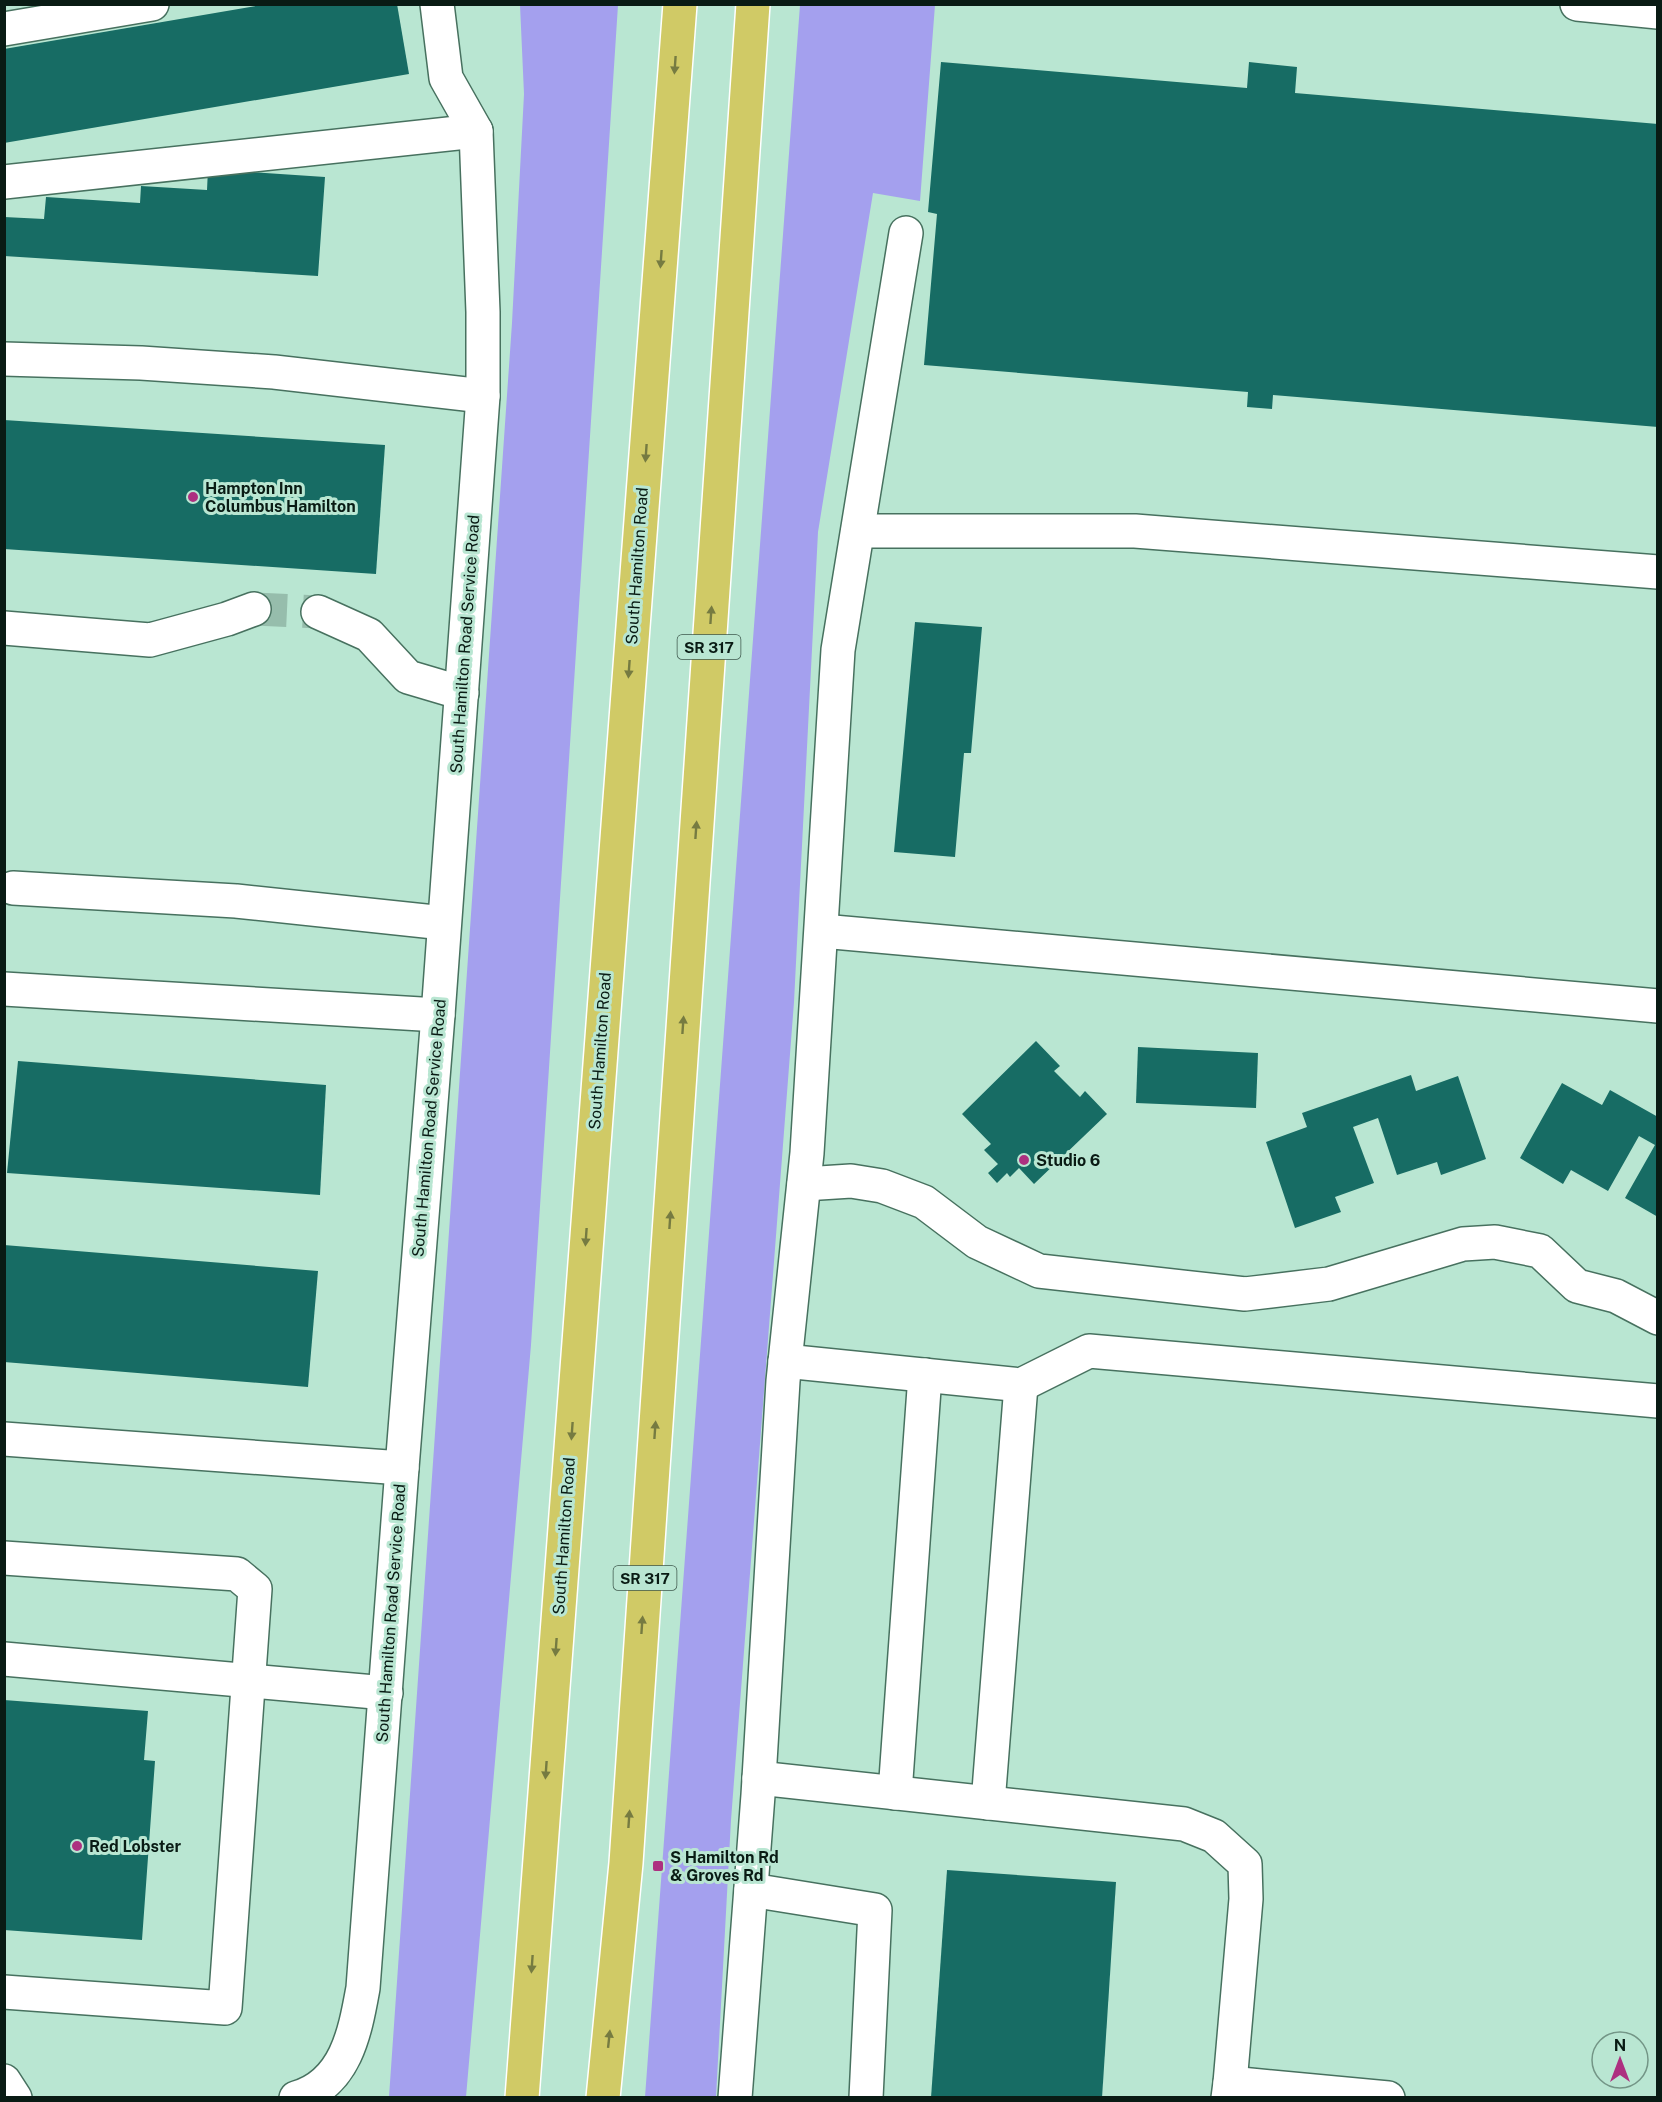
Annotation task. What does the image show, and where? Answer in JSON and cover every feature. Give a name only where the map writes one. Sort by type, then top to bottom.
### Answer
[{"type":"main road","name":"South Hamilton Road","points":[[522,2097],[680,5]]},
{"type":"main road","name":"SR 317","points":[[603,2097],[626,1863],[752,10]]},
{"type":"street","points":[[4,29],[152,4]]},
{"type":"street","points":[[4,182],[476,132],[446,78],[437,4]]},
{"type":"street","points":[[1578,4],[1658,12]]},
{"type":"street","name":"South Hamilton Road Service Road","points":[[296,2097],[319,2087],[334,2075],[351,2042],[363,1988],[483,396],[483,312],[476,132]]},
{"type":"street","points":[[735,2097],[759,1778],[785,1361],[807,1153],[838,650],[906,233]]},
{"type":"street","points":[[4,359],[141,363],[263,372],[483,396]]},
{"type":"street","points":[[858,531],[1135,531],[1658,572]]},
{"type":"street","points":[[4,628],[150,640],[254,609]]},
{"type":"street","points":[[318,612],[369,634],[408,677],[462,693]]},
{"type":"street","points":[[13,888],[236,901],[444,923]]},
{"type":"street","points":[[822,931],[1658,1006]]},
{"type":"street","points":[[4,989],[438,1015]]},
{"type":"street","points":[[804,1184],[851,1181],[882,1186],[924,1202],[977,1242],[1039,1271],[1245,1294],[1329,1284],[1463,1244],[1495,1242],[1540,1251],[1577,1286],[1616,1296],[1658,1318]]},
{"type":"street","points":[[785,1361],[1021,1385],[1089,1350],[1658,1401]]},
{"type":"street","points":[[895,1793],[925,1375]]},
{"type":"street","points":[[988,1803],[1021,1385]]},
{"type":"street","points":[[4,1439],[402,1468]]},
{"type":"street","points":[[4,1558],[237,1574],[255,1589],[225,2008],[4,1992]]},
{"type":"street","points":[[4,1659],[386,1693]]},
{"type":"street","points":[[759,1778],[1184,1824],[1214,1836],[1245,1864],[1246,1899],[1229,2090],[1388,2097]]},
{"type":"street","points":[[751,1890],[875,1910],[866,2097]]},
{"type":"street","points":[[4,2081],[15,2097]]},
{"type":"shaded area","points":[[520,5],[618,5],[531,1345],[466,2097],[389,2097],[512,323],[524,94]]},
{"type":"shaded area","points":[[800,5],[935,5],[920,201],[873,193],[818,532],[794,1002],[731,1820],[716,2097],[645,2097]]},
{"type":"building","points":[[267,4],[397,4],[409,74],[4,143],[4,49]]},
{"type":"building","points":[[941,62],[1247,88],[1249,62],[1297,67],[1295,93],[1658,124],[1658,427],[1273,395],[1272,409],[1247,407],[1248,392],[924,365],[937,214],[928,212]]},
{"type":"building","points":[[208,169],[325,177],[318,276],[4,256],[4,217],[44,219],[46,197],[140,203],[141,186],[207,190]]},
{"type":"building","name":"Hampton Inn Columbus Hamilton","points":[[4,420],[385,445],[376,574],[4,549]]},
{"type":"building","points":[[915,622],[982,627],[971,753],[964,753],[955,857],[894,852]]},
{"type":"building","points":[[1036,1041],[1060,1066],[1054,1071],[1080,1097],[1085,1091],[1107,1114],[1034,1184],[1019,1168],[1010,1177],[1007,1173],[997,1183],[988,1173],[998,1164],[984,1150],[991,1144],[962,1114]]},
{"type":"building","points":[[1138,1047],[1258,1053],[1256,1108],[1136,1103]]},
{"type":"building","points":[[18,1061],[326,1085],[320,1195],[7,1173]]},
{"type":"building","points":[[1411,1075],[1416,1091],[1458,1076],[1486,1159],[1441,1175],[1437,1162],[1397,1175],[1378,1118],[1353,1127],[1374,1183],[1335,1197],[1341,1212],[1295,1228],[1266,1142],[1307,1127],[1302,1113]]},
{"type":"building","points":[[1562,1083],[1602,1105],[1610,1090],[1658,1117],[1658,1217],[1625,1198],[1655,1145],[1639,1136],[1608,1191],[1571,1170],[1563,1184],[1520,1158]]},
{"type":"building","points":[[4,1245],[318,1271],[308,1387],[4,1362]]},
{"type":"building","name":"Red Lobster","points":[[4,1700],[148,1711],[144,1760],[155,1761],[142,1940],[4,1930]]},
{"type":"building","points":[[947,1870],[1116,1882],[1102,2098],[931,2098]]},
{"type":"tunnel","points":[[254,609],[318,612]]},
{"type":"place","name":"Hampton Inn Columbus Hamilton","points":[[193,497]]},
{"type":"place","name":"Studio 6","points":[[1024,1160]]},
{"type":"place","name":"Red Lobster","points":[[77,1846]]},
{"type":"place","name":"S Hamilton Rd & Groves Rd","points":[[658,1866]]}]
